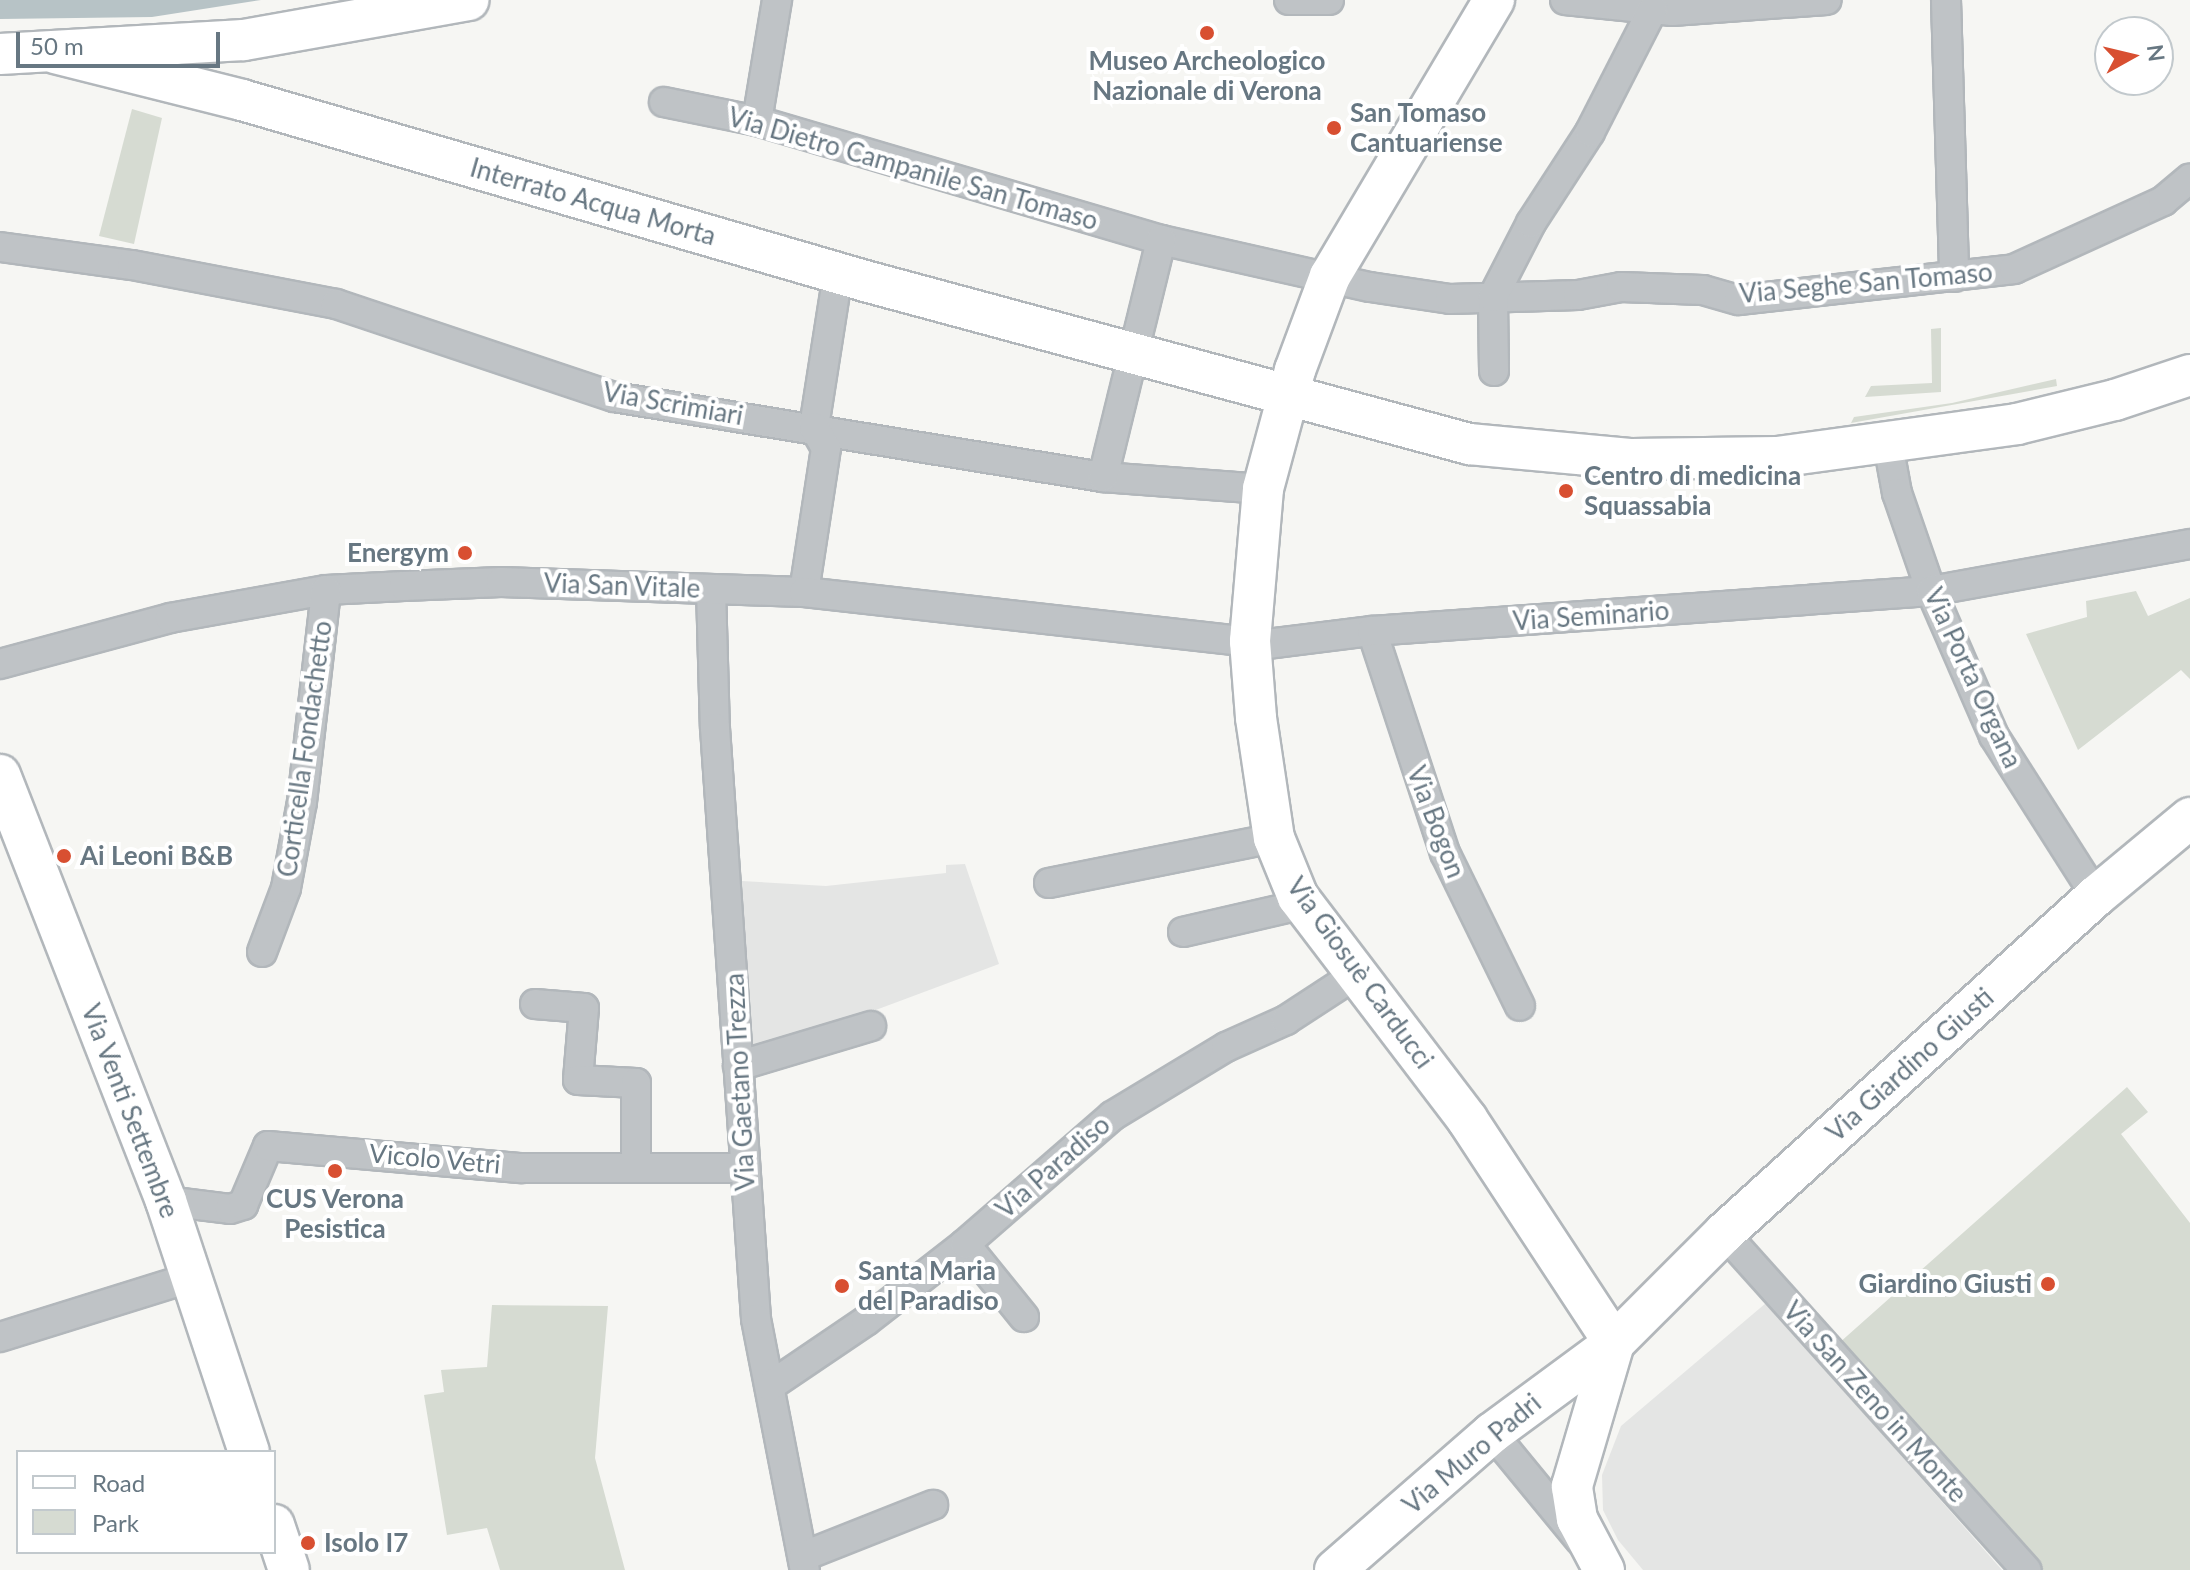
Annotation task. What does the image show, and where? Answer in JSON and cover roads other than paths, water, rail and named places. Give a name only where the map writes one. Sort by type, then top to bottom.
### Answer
[{"type":"main road","points":[[0,54],[244,40],[468,0]]},
{"type":"main road","name":"Via Giosuè Carducci","points":[[1494,0],[1457,70],[1330,276],[1288,395],[1263,489],[1250,641],[1263,782],[1274,838],[1304,904],[1467,1119],[1614,1343]]},
{"type":"main road","points":[[242,100],[239,65],[244,40]]},
{"type":"main road","name":"Interrato Acqua Morta","points":[[55,53],[242,100],[838,273],[1288,395],[1429,437],[1561,454],[1730,459],[1888,444],[2017,424],[2115,400],[2190,375]]},
{"type":"main road","name":"Via Venti Settembre","points":[[0,775],[166,1201],[248,1450]]},
{"type":"main road","name":"Via Giardino Giusti","points":[[1614,1343],[1724,1233],[2096,896],[2190,818]]},
{"type":"main road","points":[[1600,1565],[1577,1519],[1572,1486],[1614,1343]]},
{"type":"main road","name":"Via Muro Padri","points":[[1335,1570],[1492,1433],[1614,1343]]},
{"type":"main road","points":[[276,1531],[289,1570]]},
{"type":"street","points":[[757,121],[777,0]]},
{"type":"street","points":[[1289,0],[1329,0]]},
{"type":"street","points":[[1565,0],[1667,7],[1827,0]]},
{"type":"street","points":[[1946,0],[1954,277]]},
{"type":"street","points":[[1494,371],[1493,297],[1531,223],[1667,7]]},
{"type":"street","name":"Via Dietro Campanile San Tomaso","points":[[664,102],[757,121],[1161,240],[1330,276]]},
{"type":"street","name":"Via Seghe San Tomaso","points":[[1330,276],[1450,299],[1578,295],[1621,287],[1703,290],[1739,300],[1954,277],[2014,269],[2163,201],[2190,178]]},
{"type":"street","points":[[1103,477],[1130,354],[1161,240]]},
{"type":"street","name":"Via Scrimiari","points":[[0,247],[132,265],[336,304],[614,397],[814,427],[1103,477],[1263,489]]},
{"type":"street","points":[[804,592],[826,448],[814,427],[838,273]]},
{"type":"street","name":"Via Porta Organa","points":[[1888,444],[1897,493],[1931,591],[1994,736],[2096,896]]},
{"type":"street","name":"Via Seminario","points":[[1250,641],[1267,644],[1372,631],[1931,591],[2190,544]]},
{"type":"street","name":"Via San Vitale","points":[[0,664],[170,618],[326,590],[501,582],[804,592],[1005,611],[1180,638],[1250,641]]},
{"type":"street","name":"Via Gaetano Trezza","points":[[711,589],[744,1168],[756,1319],[804,1563]]},
{"type":"street","name":"Corticella Fondachetto","points":[[262,952],[286,888],[302,802],[326,590]]},
{"type":"street","name":"Via Bogon","points":[[1372,631],[1445,853],[1520,1006]]},
{"type":"street","points":[[1049,883],[1274,838]]},
{"type":"street","points":[[1183,932],[1304,904]]},
{"type":"street","name":"Via Paradiso","points":[[770,1386],[866,1321],[965,1244],[1112,1116],[1226,1047],[1286,1020],[1355,975]]},
{"type":"street","points":[[535,1004],[584,1008],[578,1080],[636,1083],[636,1168]]},
{"type":"street","points":[[738,1066],[871,1026]]},
{"type":"street","name":"Vicolo Vetri","points":[[166,1201],[243,1205],[268,1146],[522,1168],[744,1168]]},
{"type":"street","name":"Via San Zeno in Monte","points":[[1724,1233],[2026,1570]]},
{"type":"street","points":[[965,1244],[1024,1317]]},
{"type":"street","points":[[0,1337],[190,1278]]},
{"type":"street","points":[[1492,1433],[1600,1565]]},
{"type":"street","points":[[804,1563],[933,1505]]},
{"type":"place","name":"Museo Archeologico Nazionale di Verona","points":[[1207,33]]},
{"type":"place","name":"San Tomaso Cantuariense","points":[[1334,128]]},
{"type":"place","name":"Centro di medicina Squassabia","points":[[1566,491]]},
{"type":"place","name":"Energym","points":[[465,553]]},
{"type":"place","name":"Ai Leoni B&B","points":[[64,856]]},
{"type":"place","name":"CUS Verona Pesistica","points":[[335,1171]]},
{"type":"place","name":"Giardino Giusti","points":[[2048,1284]]},
{"type":"place","name":"Santa Maria del Paradiso","points":[[842,1286]]},
{"type":"place","name":"Isolo I7","points":[[308,1543]]}]
